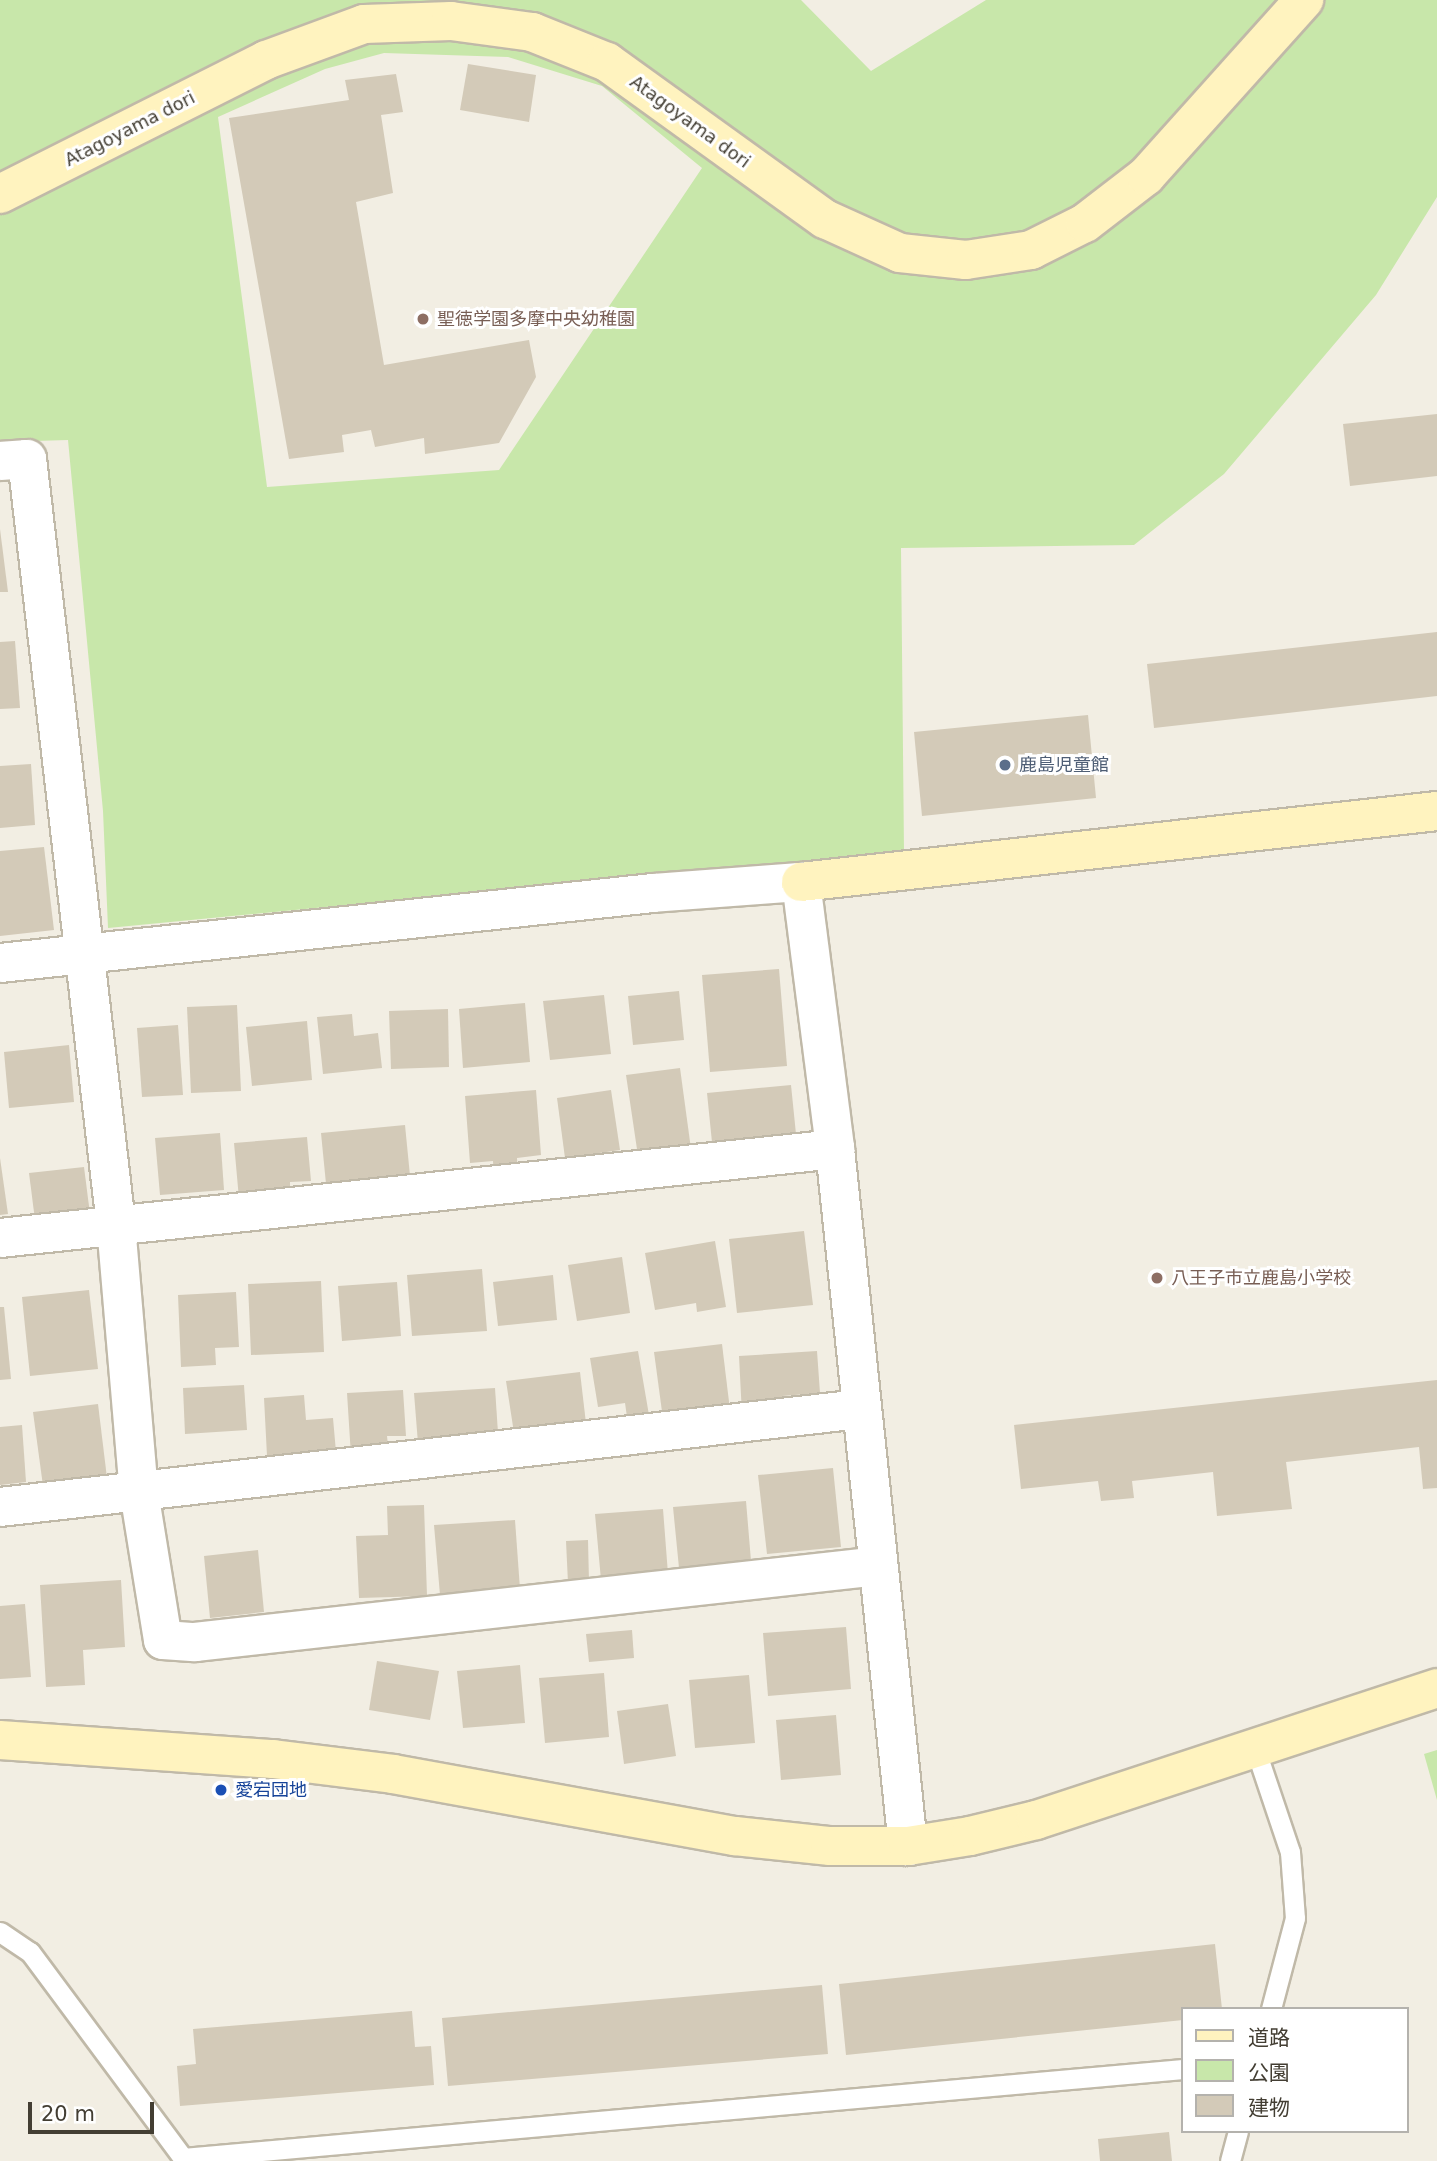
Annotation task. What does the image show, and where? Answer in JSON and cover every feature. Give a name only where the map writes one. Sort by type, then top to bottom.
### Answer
[{"type":"street","name":"Atagoyama dori","points":[[0,194],[266,60],[364,24],[451,21],[532,32],[607,62],[825,219],[900,253],[966,260],[1031,250],[1084,223],[1146,176],[1304,0]]},
{"type":"street","points":[[0,461],[27,459],[82,954],[116,1225],[139,1492],[163,1640],[195,1642],[878,1566]]},
{"type":"street","points":[[0,963],[653,893],[801,882],[1437,811]]},
{"type":"street","points":[[801,882],[835,1149],[860,1409],[908,1846]]},
{"type":"street","points":[[0,1238],[835,1149]]},
{"type":"street","points":[[0,1507],[860,1409]]},
{"type":"street","points":[[0,1740],[273,1759],[393,1774],[735,1836],[830,1846],[908,1846],[970,1836],[1036,1820],[1254,1745],[1437,1688]]},
{"type":"lane","points":[[1254,1745],[1290,1852],[1295,1917],[1272,2007]]},
{"type":"lane","points":[[0,1932],[30,1952],[184,2159],[1182,2069]]},
{"type":"lane","points":[[1230,2161],[1237,2133]]},
{"type":"green space","points":[[0,0],[801,0],[871,71],[986,0],[1437,0],[1437,197],[1376,295],[1224,474],[1134,545],[901,548],[904,851],[108,928],[103,811],[68,440],[0,442]],"holes":[[[384,53],[508,57],[602,86],[702,168],[499,470],[267,487],[218,117],[325,69]]]},
{"type":"green space","points":[[1437,1750],[1437,1800],[1424,1754]]},
{"type":"building","points":[[468,64],[536,75],[529,122],[460,110]]},
{"type":"building","points":[[396,74],[403,112],[381,115],[393,193],[356,202],[384,365],[529,340],[536,377],[499,443],[425,454],[424,438],[375,447],[371,430],[342,435],[344,452],[289,459],[229,118],[349,100],[345,80]]},
{"type":"building","points":[[1437,414],[1437,476],[1350,486],[1343,424]]},
{"type":"building","points":[[0,529],[8,592],[0,592]]},
{"type":"building","points":[[1437,632],[1437,696],[1154,728],[1147,664]]},
{"type":"building","points":[[15,641],[20,708],[0,709],[0,642]]},
{"type":"building","name":"鹿島児童館","points":[[1088,715],[1096,798],[922,816],[914,732]]},
{"type":"building","points":[[31,764],[35,825],[0,828],[0,766]]},
{"type":"building","points":[[44,847],[54,930],[0,936],[0,851]]},
{"type":"building","points":[[779,969],[787,1066],[710,1072],[702,975]]},
{"type":"building","points":[[679,991],[684,1040],[633,1045],[628,996]]},
{"type":"building","points":[[604,995],[611,1054],[550,1060],[543,1001]]},
{"type":"building","points":[[525,1003],[530,1062],[463,1068],[459,1009]]},
{"type":"building","points":[[237,1005],[241,1091],[191,1093],[187,1007]]},
{"type":"building","points":[[448,1009],[449,1067],[391,1069],[389,1011]]},
{"type":"building","points":[[352,1014],[354,1036],[378,1033],[382,1068],[323,1074],[317,1017]]},
{"type":"building","points":[[307,1021],[312,1080],[252,1086],[246,1027]]},
{"type":"building","points":[[178,1025],[183,1095],[142,1097],[137,1028]]},
{"type":"building","points":[[69,1045],[74,1102],[9,1108],[4,1052]]},
{"type":"building","points":[[680,1068],[691,1149],[638,1156],[626,1075]]},
{"type":"building","points":[[791,1085],[797,1144],[713,1152],[707,1093]]},
{"type":"building","points":[[536,1090],[541,1155],[517,1158],[518,1178],[494,1180],[493,1161],[470,1163],[465,1096]]},
{"type":"building","points":[[611,1090],[620,1150],[565,1158],[557,1098]]},
{"type":"building","points":[[405,1125],[411,1186],[327,1194],[321,1133]]},
{"type":"building","points":[[220,1133],[224,1190],[160,1195],[155,1138]]},
{"type":"building","points":[[307,1137],[311,1181],[290,1182],[290,1194],[239,1199],[234,1143]]},
{"type":"building","points":[[0,1158],[8,1214],[0,1215]]},
{"type":"building","points":[[84,1167],[90,1214],[35,1220],[29,1173]]},
{"type":"building","points":[[804,1231],[813,1305],[737,1313],[729,1239]]},
{"type":"building","points":[[715,1241],[726,1307],[697,1312],[696,1303],[655,1310],[645,1253]]},
{"type":"building","points":[[622,1257],[630,1313],[577,1321],[568,1265]]},
{"type":"building","points":[[482,1269],[487,1331],[412,1336],[407,1275]]},
{"type":"building","points":[[553,1275],[557,1320],[498,1326],[493,1282]]},
{"type":"building","points":[[321,1281],[324,1352],[251,1355],[248,1284]]},
{"type":"building","points":[[397,1282],[401,1336],[342,1341],[338,1286]]},
{"type":"building","points":[[89,1290],[98,1369],[30,1376],[22,1297]]},
{"type":"building","points":[[236,1292],[239,1347],[215,1348],[216,1365],[181,1367],[178,1295]]},
{"type":"building","points":[[0,1307],[4,1307],[11,1379],[0,1380]]},
{"type":"building","points":[[722,1344],[730,1410],[663,1419],[654,1352]]},
{"type":"building","points":[[638,1351],[650,1421],[628,1424],[625,1403],[598,1407],[590,1358]]},
{"type":"building","points":[[817,1351],[820,1393],[782,1396],[783,1412],[742,1415],[739,1356]]},
{"type":"building","points":[[580,1372],[587,1432],[514,1433],[506,1381]]},
{"type":"building","points":[[1437,1380],[1437,1488],[1423,1489],[1419,1447],[1286,1462],[1292,1509],[1217,1516],[1213,1472],[1132,1481],[1134,1498],[1101,1501],[1098,1481],[1021,1489],[1014,1425]]},
{"type":"building","points":[[244,1385],[247,1430],[185,1434],[183,1388]]},
{"type":"building","points":[[495,1388],[498,1433],[419,1456],[414,1393]]},
{"type":"building","points":[[403,1390],[406,1436],[387,1436],[389,1454],[351,1456],[347,1393]]},
{"type":"building","points":[[304,1395],[306,1420],[333,1418],[336,1452],[267,1456],[264,1398]]},
{"type":"building","points":[[98,1404],[107,1478],[43,1486],[33,1412]]},
{"type":"building","points":[[22,1425],[26,1482],[0,1485],[0,1427]]},
{"type":"building","points":[[833,1468],[841,1547],[767,1554],[758,1475]]},
{"type":"building","points":[[746,1501],[751,1561],[679,1568],[673,1507]]},
{"type":"building","points":[[424,1505],[427,1596],[359,1598],[356,1536],[388,1535],[387,1506]]},
{"type":"building","points":[[663,1509],[668,1574],[601,1580],[595,1514]]},
{"type":"building","points":[[515,1520],[520,1589],[440,1595],[434,1525]]},
{"type":"building","points":[[588,1540],[589,1582],[568,1583],[566,1541]]},
{"type":"building","points":[[258,1550],[264,1612],[210,1618],[204,1556]]},
{"type":"building","points":[[121,1580],[125,1647],[83,1650],[85,1685],[46,1687],[40,1585]]},
{"type":"building","points":[[25,1604],[31,1677],[0,1679],[0,1606]]},
{"type":"building","points":[[846,1627],[851,1689],[768,1696],[763,1633]]},
{"type":"building","points":[[632,1630],[634,1658],[589,1662],[586,1634]]},
{"type":"building","points":[[377,1661],[439,1671],[430,1720],[369,1710]]},
{"type":"building","points":[[520,1665],[525,1723],[463,1728],[457,1671]]},
{"type":"building","points":[[604,1673],[609,1737],[545,1743],[539,1678]]},
{"type":"building","points":[[749,1675],[755,1743],[695,1748],[689,1680]]},
{"type":"building","points":[[668,1704],[676,1756],[624,1764],[617,1711]]},
{"type":"building","points":[[836,1715],[841,1775],[781,1780],[776,1720]]},
{"type":"building","points":[[1215,1944],[1222,2007],[1182,2007],[1182,2020],[846,2055],[839,1984]]},
{"type":"building","points":[[822,1985],[828,2054],[448,2086],[442,2018]]},
{"type":"building","points":[[412,2011],[415,2047],[431,2046],[434,2085],[180,2106],[177,2066],[196,2064],[193,2029]]},
{"type":"building","points":[[1169,2132],[1172,2161],[1100,2161],[1098,2139]]},
{"type":"place","name":"聖徳学園多摩中央幼稚園","points":[[423,319]]},
{"type":"place","name":"鹿島児童館","points":[[1005,765]]},
{"type":"place","name":"八王子市立鹿島小学校","points":[[1157,1278]]},
{"type":"place","name":"愛宕団地","points":[[221,1790]]}]
